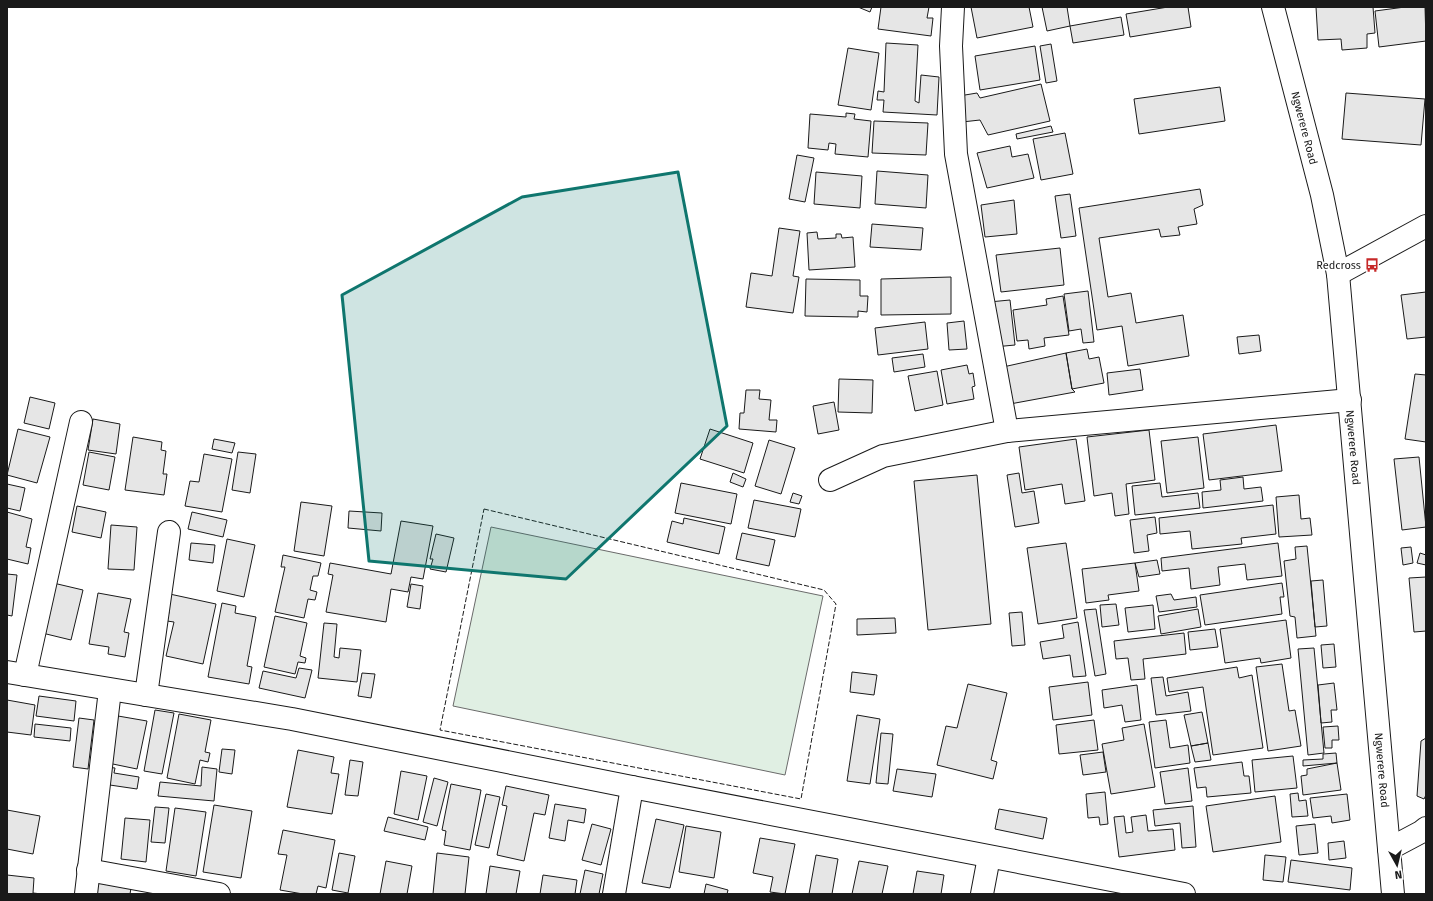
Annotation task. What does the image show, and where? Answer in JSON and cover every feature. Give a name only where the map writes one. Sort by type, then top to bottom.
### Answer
[{"type":"street","points":[[953,7],[951,46],[956,154],[1006,431]]},
{"type":"street","name":"Ngwerere Road","points":[[1273,7],[1322,195],[1338,274],[1393,894]]},
{"type":"street","points":[[1338,274],[1426,226]]},
{"type":"street","points":[[830,480],[883,456],[1006,431],[1350,400]]},
{"type":"street","points":[[81,422],[16,673],[110,690],[292,719],[632,787],[1184,894]]},
{"type":"street","points":[[146,695],[169,532]]},
{"type":"street","points":[[86,894],[110,690]]},
{"type":"street","points":[[614,894],[632,787]]},
{"type":"street","points":[[1389,849],[1422,832],[1426,828]]},
{"type":"street","points":[[982,894],[989,857]]},
{"type":"street","points":[[88,870],[219,894]]},
{"type":"highlighted area","points":[[678,172],[727,426],[566,579],[369,561],[342,295],[522,197]]},
{"type":"green space","points":[[491,527],[823,596],[785,775],[453,706]]},
{"type":"building","points":[[858,7],[872,7],[870,12]]},
{"type":"building","points":[[881,7],[929,7],[927,18],[933,18],[931,36],[878,29]]},
{"type":"building","points":[[971,7],[1029,7],[1033,27],[977,38]]},
{"type":"building","points":[[1042,7],[1067,7],[1070,26],[1047,31]]},
{"type":"building","points":[[1168,7],[1188,7],[1191,27],[1130,37],[1126,14]]},
{"type":"building","points":[[1316,7],[1373,7],[1375,33],[1367,34],[1367,48],[1342,50],[1341,39],[1318,40]]},
{"type":"building","points":[[1405,7],[1425,7],[1426,41],[1379,47],[1375,11]]},
{"type":"building","points":[[1121,17],[1124,35],[1073,43],[1070,26]]},
{"type":"building","points":[[886,43],[918,45],[915,101],[919,103],[921,75],[939,77],[937,115],[883,112],[884,100],[877,100],[878,91],[884,92]]},
{"type":"building","points":[[1051,44],[1057,81],[1046,83],[1040,46]]},
{"type":"building","points":[[1035,46],[1040,80],[980,90],[975,56]]},
{"type":"building","points":[[848,48],[879,53],[871,110],[838,105]]},
{"type":"building","points":[[1041,84],[1050,121],[988,135],[980,120],[962,122],[959,96],[977,93],[980,98]]},
{"type":"building","points":[[1220,87],[1225,121],[1139,134],[1134,99]]},
{"type":"building","points":[[1346,93],[1425,99],[1421,145],[1342,139]]},
{"type":"building","points":[[846,113],[855,114],[854,119],[871,121],[868,157],[835,154],[836,144],[829,143],[828,150],[808,148],[810,114],[846,117]]},
{"type":"building","points":[[874,121],[928,123],[926,155],[872,153]]},
{"type":"building","points":[[1051,126],[1053,132],[1017,139],[1016,134]]},
{"type":"building","points":[[1065,133],[1073,174],[1041,180],[1033,139]]},
{"type":"building","points":[[1010,146],[1012,157],[1028,154],[1034,178],[987,188],[977,153]]},
{"type":"building","points":[[797,155],[814,158],[805,202],[789,199]]},
{"type":"building","points":[[877,171],[928,175],[926,208],[875,204]]},
{"type":"building","points":[[816,172],[862,176],[860,208],[814,204]]},
{"type":"building","points":[[1200,189],[1203,205],[1194,209],[1197,224],[1178,227],[1180,235],[1161,237],[1159,229],[1099,238],[1108,297],[1131,293],[1136,323],[1183,315],[1189,356],[1128,366],[1122,326],[1097,330],[1079,208]]},
{"type":"building","points":[[1070,194],[1076,236],[1061,238],[1055,196]]},
{"type":"building","points":[[1014,200],[1017,234],[985,237],[981,205]]},
{"type":"building","points":[[872,224],[923,228],[921,250],[870,247]]},
{"type":"building","points":[[779,228],[800,231],[793,276],[799,277],[793,313],[746,307],[751,273],[772,276]]},
{"type":"building","points":[[817,232],[818,239],[836,238],[836,234],[841,234],[842,238],[853,237],[855,267],[809,270],[807,233]]},
{"type":"building","points":[[1060,248],[1064,285],[1001,292],[996,255]]},
{"type":"building","points":[[951,277],[951,314],[881,315],[881,279]]},
{"type":"building","points":[[806,279],[860,280],[860,296],[868,296],[867,312],[858,311],[858,317],[805,316]]},
{"type":"building","points":[[1088,291],[1094,342],[1083,343],[1081,329],[1069,331],[1064,294]]},
{"type":"building","points":[[1426,292],[1426,337],[1407,339],[1401,295]]},
{"type":"building","points":[[1063,296],[1069,335],[1044,338],[1045,346],[1029,349],[1028,340],[1017,341],[1013,310],[1047,305],[1046,299]]},
{"type":"building","points":[[1010,300],[1015,345],[994,347],[989,302]]},
{"type":"building","points":[[964,321],[967,349],[949,350],[947,323]]},
{"type":"building","points":[[925,322],[928,349],[878,355],[875,328]]},
{"type":"building","points":[[1259,335],[1261,351],[1239,354],[1237,337]]},
{"type":"building","points":[[1087,349],[1089,359],[1099,357],[1104,383],[1072,389],[1066,353]]},
{"type":"building","points":[[1066,353],[1072,389],[1075,392],[1010,404],[1003,367]]},
{"type":"building","points":[[923,354],[925,367],[894,372],[892,358]]},
{"type":"building","points":[[967,365],[969,374],[973,373],[975,386],[972,387],[974,399],[947,404],[941,370]]},
{"type":"building","points":[[1140,369],[1143,390],[1109,395],[1107,373]]},
{"type":"building","points":[[937,371],[943,405],[915,411],[908,376]]},
{"type":"building","points":[[1415,374],[1426,375],[1426,442],[1405,439]]},
{"type":"building","points":[[839,379],[873,380],[872,413],[838,412]]},
{"type":"building","points":[[746,390],[760,390],[759,399],[771,400],[769,420],[777,420],[776,432],[739,429],[740,413],[744,413]]},
{"type":"building","points":[[30,397],[55,403],[49,429],[24,423]]},
{"type":"building","points":[[834,402],[839,430],[818,434],[813,406]]},
{"type":"building","points":[[93,419],[120,424],[116,454],[88,450]]},
{"type":"building","points":[[1276,425],[1282,471],[1209,480],[1203,434]]},
{"type":"building","points":[[18,429],[50,437],[37,483],[7,475]]},
{"type":"building","points":[[710,429],[753,443],[744,473],[700,459]]},
{"type":"building","points":[[1149,430],[1155,480],[1126,484],[1129,514],[1115,516],[1112,493],[1094,496],[1087,437]]},
{"type":"building","points":[[133,437],[162,442],[161,450],[166,451],[163,474],[167,474],[164,495],[125,490]]},
{"type":"building","points":[[1198,437],[1204,488],[1167,493],[1161,441]]},
{"type":"building","points":[[214,439],[235,443],[232,453],[212,449]]},
{"type":"building","points":[[1076,439],[1085,501],[1065,504],[1062,484],[1025,490],[1019,447]]},
{"type":"building","points":[[769,440],[795,448],[781,494],[755,486]]},
{"type":"building","points":[[89,452],[115,457],[109,490],[83,485]]},
{"type":"building","points":[[238,452],[256,454],[250,493],[232,490]]},
{"type":"building","points":[[204,454],[232,459],[222,512],[185,506],[190,481],[199,482]]},
{"type":"building","points":[[1419,457],[1426,527],[1402,530],[1394,459]]},
{"type":"building","points":[[733,473],[746,479],[743,487],[730,482]]},
{"type":"building","points":[[1019,473],[1022,493],[1034,491],[1039,523],[1015,527],[1007,475]]},
{"type":"building","points":[[977,475],[991,624],[928,630],[914,481]]},
{"type":"building","points":[[1243,477],[1244,489],[1261,487],[1263,501],[1203,508],[1202,492],[1221,490],[1220,480]]},
{"type":"building","points":[[681,483],[737,494],[731,524],[675,513]]},
{"type":"building","points":[[1160,483],[1162,497],[1198,493],[1200,508],[1135,515],[1132,486]]},
{"type":"building","points":[[7,484],[25,488],[20,511],[7,508]]},
{"type":"building","points":[[793,493],[802,496],[799,504],[790,502]]},
{"type":"building","points":[[1299,495],[1301,519],[1310,518],[1312,535],[1279,537],[1276,497]]},
{"type":"building","points":[[754,500],[801,509],[795,537],[748,528]]},
{"type":"building","points":[[301,502],[332,506],[324,556],[294,551]]},
{"type":"building","points":[[1273,505],[1276,534],[1241,538],[1242,544],[1192,549],[1190,531],[1160,534],[1159,518]]},
{"type":"building","points":[[77,506],[106,512],[101,538],[72,532]]},
{"type":"building","points":[[349,511],[382,513],[381,531],[348,528]]},
{"type":"building","points":[[7,512],[32,519],[26,547],[31,548],[28,564],[7,559]]},
{"type":"building","points":[[192,512],[227,520],[223,537],[188,529]]},
{"type":"building","points":[[1155,517],[1157,533],[1147,535],[1149,551],[1134,553],[1130,520]]},
{"type":"building","points":[[684,518],[725,527],[719,554],[667,542],[672,521],[683,524]]},
{"type":"building","points":[[401,521],[433,526],[423,579],[411,577],[408,592],[391,589],[386,622],[326,612],[333,575],[328,574],[330,563],[391,574]]},
{"type":"building","points":[[111,525],[137,527],[134,570],[108,569]]},
{"type":"building","points":[[742,533],[775,540],[769,566],[736,559]]},
{"type":"building","points":[[436,534],[454,538],[446,572],[430,569],[433,559],[430,559]]},
{"type":"building","points":[[227,539],[255,545],[244,597],[217,591]]},
{"type":"building","points":[[191,543],[215,545],[213,563],[189,560]]},
{"type":"building","points":[[1066,543],[1077,618],[1038,624],[1027,548]]},
{"type":"building","points":[[1278,543],[1282,576],[1247,580],[1245,564],[1218,567],[1220,585],[1191,589],[1189,568],[1162,571],[1161,558]]},
{"type":"building","points":[[1307,546],[1316,636],[1297,638],[1295,617],[1290,616],[1284,561],[1296,559],[1295,547]]},
{"type":"building","points":[[1411,547],[1413,563],[1403,565],[1401,548]]},
{"type":"building","points":[[1420,553],[1426,555],[1426,565],[1417,563]]},
{"type":"building","points":[[283,555],[321,563],[318,576],[313,576],[310,590],[317,592],[315,600],[308,599],[304,618],[275,612],[285,567],[281,567]]},
{"type":"building","points":[[1157,560],[1160,574],[1139,577],[1135,563]]},
{"type":"building","points":[[1135,563],[1139,591],[1108,595],[1109,600],[1086,603],[1082,569]]},
{"type":"building","points":[[7,574],[17,575],[12,616],[7,615]]},
{"type":"building","points":[[1426,577],[1426,631],[1414,632],[1409,578]]},
{"type":"building","points":[[1323,580],[1327,626],[1315,627],[1311,581]]},
{"type":"building","points":[[49,582],[83,590],[71,640],[38,632]]},
{"type":"building","points":[[1282,583],[1284,597],[1280,597],[1282,614],[1205,625],[1200,595]]},
{"type":"building","points":[[411,584],[423,586],[420,609],[407,607]]},
{"type":"building","points":[[98,593],[131,599],[124,632],[129,633],[125,657],[108,654],[109,647],[89,644]]},
{"type":"building","points":[[165,593],[216,604],[203,664],[166,656],[174,622],[167,621],[169,612],[161,611]]},
{"type":"building","points":[[1171,594],[1174,600],[1196,597],[1197,607],[1159,612],[1156,596]]},
{"type":"building","points":[[222,603],[236,606],[235,613],[256,617],[247,666],[252,667],[249,684],[208,677]]},
{"type":"building","points":[[1116,604],[1119,625],[1102,627],[1100,605]]},
{"type":"building","points":[[1153,605],[1155,629],[1128,632],[1125,608]]},
{"type":"building","points":[[1096,609],[1106,674],[1095,676],[1084,610]]},
{"type":"building","points":[[1198,609],[1201,627],[1161,634],[1158,616]]},
{"type":"building","points":[[1022,612],[1025,645],[1012,646],[1009,613]]},
{"type":"building","points":[[275,616],[307,623],[300,656],[306,658],[305,663],[298,662],[295,674],[264,667]]},
{"type":"building","points":[[895,618],[896,633],[857,635],[857,619]]},
{"type":"building","points":[[1286,620],[1291,658],[1261,663],[1260,658],[1225,663],[1220,629]]},
{"type":"building","points":[[1078,622],[1086,676],[1073,677],[1070,655],[1043,659],[1040,642],[1064,638],[1062,625]]},
{"type":"building","points":[[324,623],[337,624],[334,657],[339,658],[340,648],[361,650],[357,682],[318,678]]},
{"type":"building","points":[[1215,629],[1218,647],[1190,650],[1188,632]]},
{"type":"building","points":[[1184,633],[1186,654],[1143,659],[1145,679],[1131,680],[1128,658],[1116,659],[1114,641]]},
{"type":"building","points":[[1334,644],[1336,667],[1323,668],[1321,645]]},
{"type":"building","points":[[1314,648],[1324,753],[1308,755],[1298,649]]},
{"type":"building","points":[[1282,664],[1289,711],[1295,710],[1301,746],[1268,751],[1256,667]]},
{"type":"building","points":[[1237,667],[1239,678],[1252,675],[1263,748],[1213,755],[1203,687],[1169,692],[1167,678]]},
{"type":"building","points":[[299,668],[312,670],[305,698],[259,688],[263,671],[296,678]]},
{"type":"building","points":[[852,672],[877,675],[874,695],[850,692]]},
{"type":"building","points":[[362,673],[375,674],[371,698],[358,696]]},
{"type":"building","points":[[1163,677],[1166,696],[1188,692],[1191,711],[1156,715],[1151,678]]},
{"type":"building","points":[[1088,682],[1092,715],[1053,720],[1049,687]]},
{"type":"building","points":[[1334,683],[1337,710],[1331,710],[1332,722],[1321,723],[1318,685]]},
{"type":"building","points":[[968,684],[1007,693],[991,760],[997,762],[993,779],[937,765],[946,726],[957,728]]},
{"type":"building","points":[[1137,685],[1141,720],[1125,722],[1122,705],[1104,708],[1102,690]]},
{"type":"building","points":[[39,696],[76,701],[74,721],[36,716]]},
{"type":"building","points":[[7,700],[35,705],[31,735],[7,732]]},
{"type":"building","points":[[155,710],[174,713],[162,774],[144,771]]},
{"type":"building","points":[[1202,712],[1208,743],[1191,746],[1184,715]]},
{"type":"building","points":[[179,714],[211,720],[205,752],[210,753],[208,762],[200,760],[195,784],[167,778]]},
{"type":"building","points":[[857,715],[880,719],[870,784],[847,781]]},
{"type":"building","points":[[118,716],[147,721],[137,769],[108,763]]},
{"type":"building","points":[[79,718],[94,720],[88,769],[73,767]]},
{"type":"building","points":[[1094,720],[1098,750],[1059,754],[1056,725]]},
{"type":"building","points":[[1166,720],[1170,748],[1188,745],[1190,763],[1155,768],[1149,722]]},
{"type":"building","points":[[35,724],[71,728],[70,741],[34,737]]},
{"type":"building","points":[[1144,724],[1155,787],[1111,794],[1102,744],[1124,740],[1122,728]]},
{"type":"building","points":[[1338,726],[1339,740],[1332,740],[1332,748],[1325,748],[1323,727]]},
{"type":"building","points":[[881,733],[893,734],[888,784],[876,783]]},
{"type":"building","points":[[1426,738],[1426,795],[1424,799],[1417,796],[1421,741]]},
{"type":"building","points":[[1208,743],[1211,760],[1195,762],[1191,746]]},
{"type":"building","points":[[222,749],[235,750],[232,774],[219,772]]},
{"type":"building","points":[[298,750],[334,757],[331,773],[339,774],[332,814],[287,807]]},
{"type":"building","points":[[1103,752],[1106,772],[1083,775],[1080,755]]},
{"type":"building","points":[[1336,753],[1337,763],[1303,766],[1303,760],[1323,759],[1323,754]]},
{"type":"building","points":[[1293,756],[1297,788],[1255,792],[1252,760]]},
{"type":"building","points":[[350,760],[363,762],[358,796],[345,795]]},
{"type":"building","points":[[1242,762],[1244,776],[1249,776],[1251,793],[1207,797],[1206,787],[1197,788],[1194,768]]},
{"type":"building","points":[[1337,763],[1341,790],[1303,795],[1301,776],[1307,775],[1307,769]]},
{"type":"building","points":[[106,767],[115,768],[114,773],[139,777],[137,789],[103,784]]},
{"type":"building","points":[[202,767],[217,769],[214,801],[158,796],[160,782],[201,786]]},
{"type":"building","points":[[1188,768],[1192,801],[1165,804],[1160,772]]},
{"type":"building","points":[[897,769],[936,774],[932,797],[893,791]]},
{"type":"building","points":[[401,771],[427,776],[418,820],[394,814]]},
{"type":"building","points":[[434,778],[448,782],[437,826],[423,822]]},
{"type":"building","points":[[451,784],[481,790],[470,850],[444,845],[446,831],[442,830]]},
{"type":"building","points":[[506,786],[549,795],[545,815],[534,813],[524,861],[497,855],[507,806],[502,805]]},
{"type":"building","points":[[1105,792],[1108,824],[1100,825],[1099,817],[1088,818],[1086,794]]},
{"type":"building","points":[[1298,793],[1299,801],[1306,800],[1308,816],[1292,817],[1290,794]]},
{"type":"building","points":[[486,794],[500,797],[489,848],[475,845]]},
{"type":"building","points":[[1347,794],[1350,820],[1332,823],[1331,816],[1313,818],[1310,798]]},
{"type":"building","points":[[1275,796],[1281,842],[1213,852],[1206,806]]},
{"type":"building","points":[[555,804],[586,809],[584,823],[568,820],[565,841],[549,838]]},
{"type":"building","points":[[214,805],[252,811],[241,878],[203,872]]},
{"type":"building","points":[[1193,806],[1196,847],[1182,848],[1180,823],[1155,826],[1153,810]]},
{"type":"building","points":[[155,807],[169,808],[165,843],[151,842]]},
{"type":"building","points":[[175,808],[206,812],[196,876],[166,871]]},
{"type":"building","points":[[999,809],[1047,818],[1043,839],[995,829]]},
{"type":"building","points":[[7,810],[40,816],[33,854],[7,849]]},
{"type":"building","points":[[1146,815],[1148,831],[1173,829],[1175,850],[1119,857],[1114,817],[1124,816],[1126,833],[1133,832],[1131,817]]},
{"type":"building","points":[[388,817],[428,827],[425,840],[384,831]]},
{"type":"building","points":[[125,818],[150,820],[146,862],[121,859]]},
{"type":"building","points":[[656,819],[684,825],[670,888],[642,883]]},
{"type":"building","points":[[592,824],[611,829],[601,865],[582,860]]},
{"type":"building","points":[[1315,824],[1318,853],[1299,855],[1296,826]]},
{"type":"building","points":[[686,826],[721,832],[714,878],[679,872]]},
{"type":"building","points":[[283,830],[335,840],[326,888],[318,886],[316,894],[303,894],[280,890],[287,855],[278,854]]},
{"type":"building","points":[[760,838],[795,844],[785,894],[770,892],[773,877],[753,873]]},
{"type":"building","points":[[1344,841],[1346,858],[1329,860],[1328,843]]},
{"type":"building","points":[[339,853],[355,856],[348,893],[332,890]]},
{"type":"building","points":[[437,853],[469,857],[465,894],[433,894]]},
{"type":"building","points":[[816,855],[838,859],[832,894],[809,894]]},
{"type":"building","points":[[1265,855],[1286,857],[1283,882],[1263,880]]},
{"type":"building","points":[[1291,860],[1352,868],[1350,890],[1288,882]]},
{"type":"building","points":[[386,861],[412,866],[407,894],[380,894]]},
{"type":"building","points":[[859,861],[888,866],[882,894],[852,894]]},
{"type":"building","points":[[490,866],[520,871],[516,894],[486,894]]},
{"type":"building","points":[[585,870],[603,874],[599,894],[580,894]]},
{"type":"building","points":[[917,871],[944,875],[941,894],[913,894]]},
{"type":"building","points":[[7,875],[34,878],[33,893],[42,894],[7,894]]},
{"type":"building","points":[[543,875],[577,880],[575,894],[540,894]]},
{"type":"building","points":[[98,877],[132,882],[130,894],[96,894]]},
{"type":"building","points":[[706,884],[728,890],[727,894],[704,894]]},
{"type":"fence","points":[[484,509],[824,590],[836,604],[801,799],[440,730],[484,509]]},
{"type":"place","name":"Redcross","points":[[1372,265]]}]
